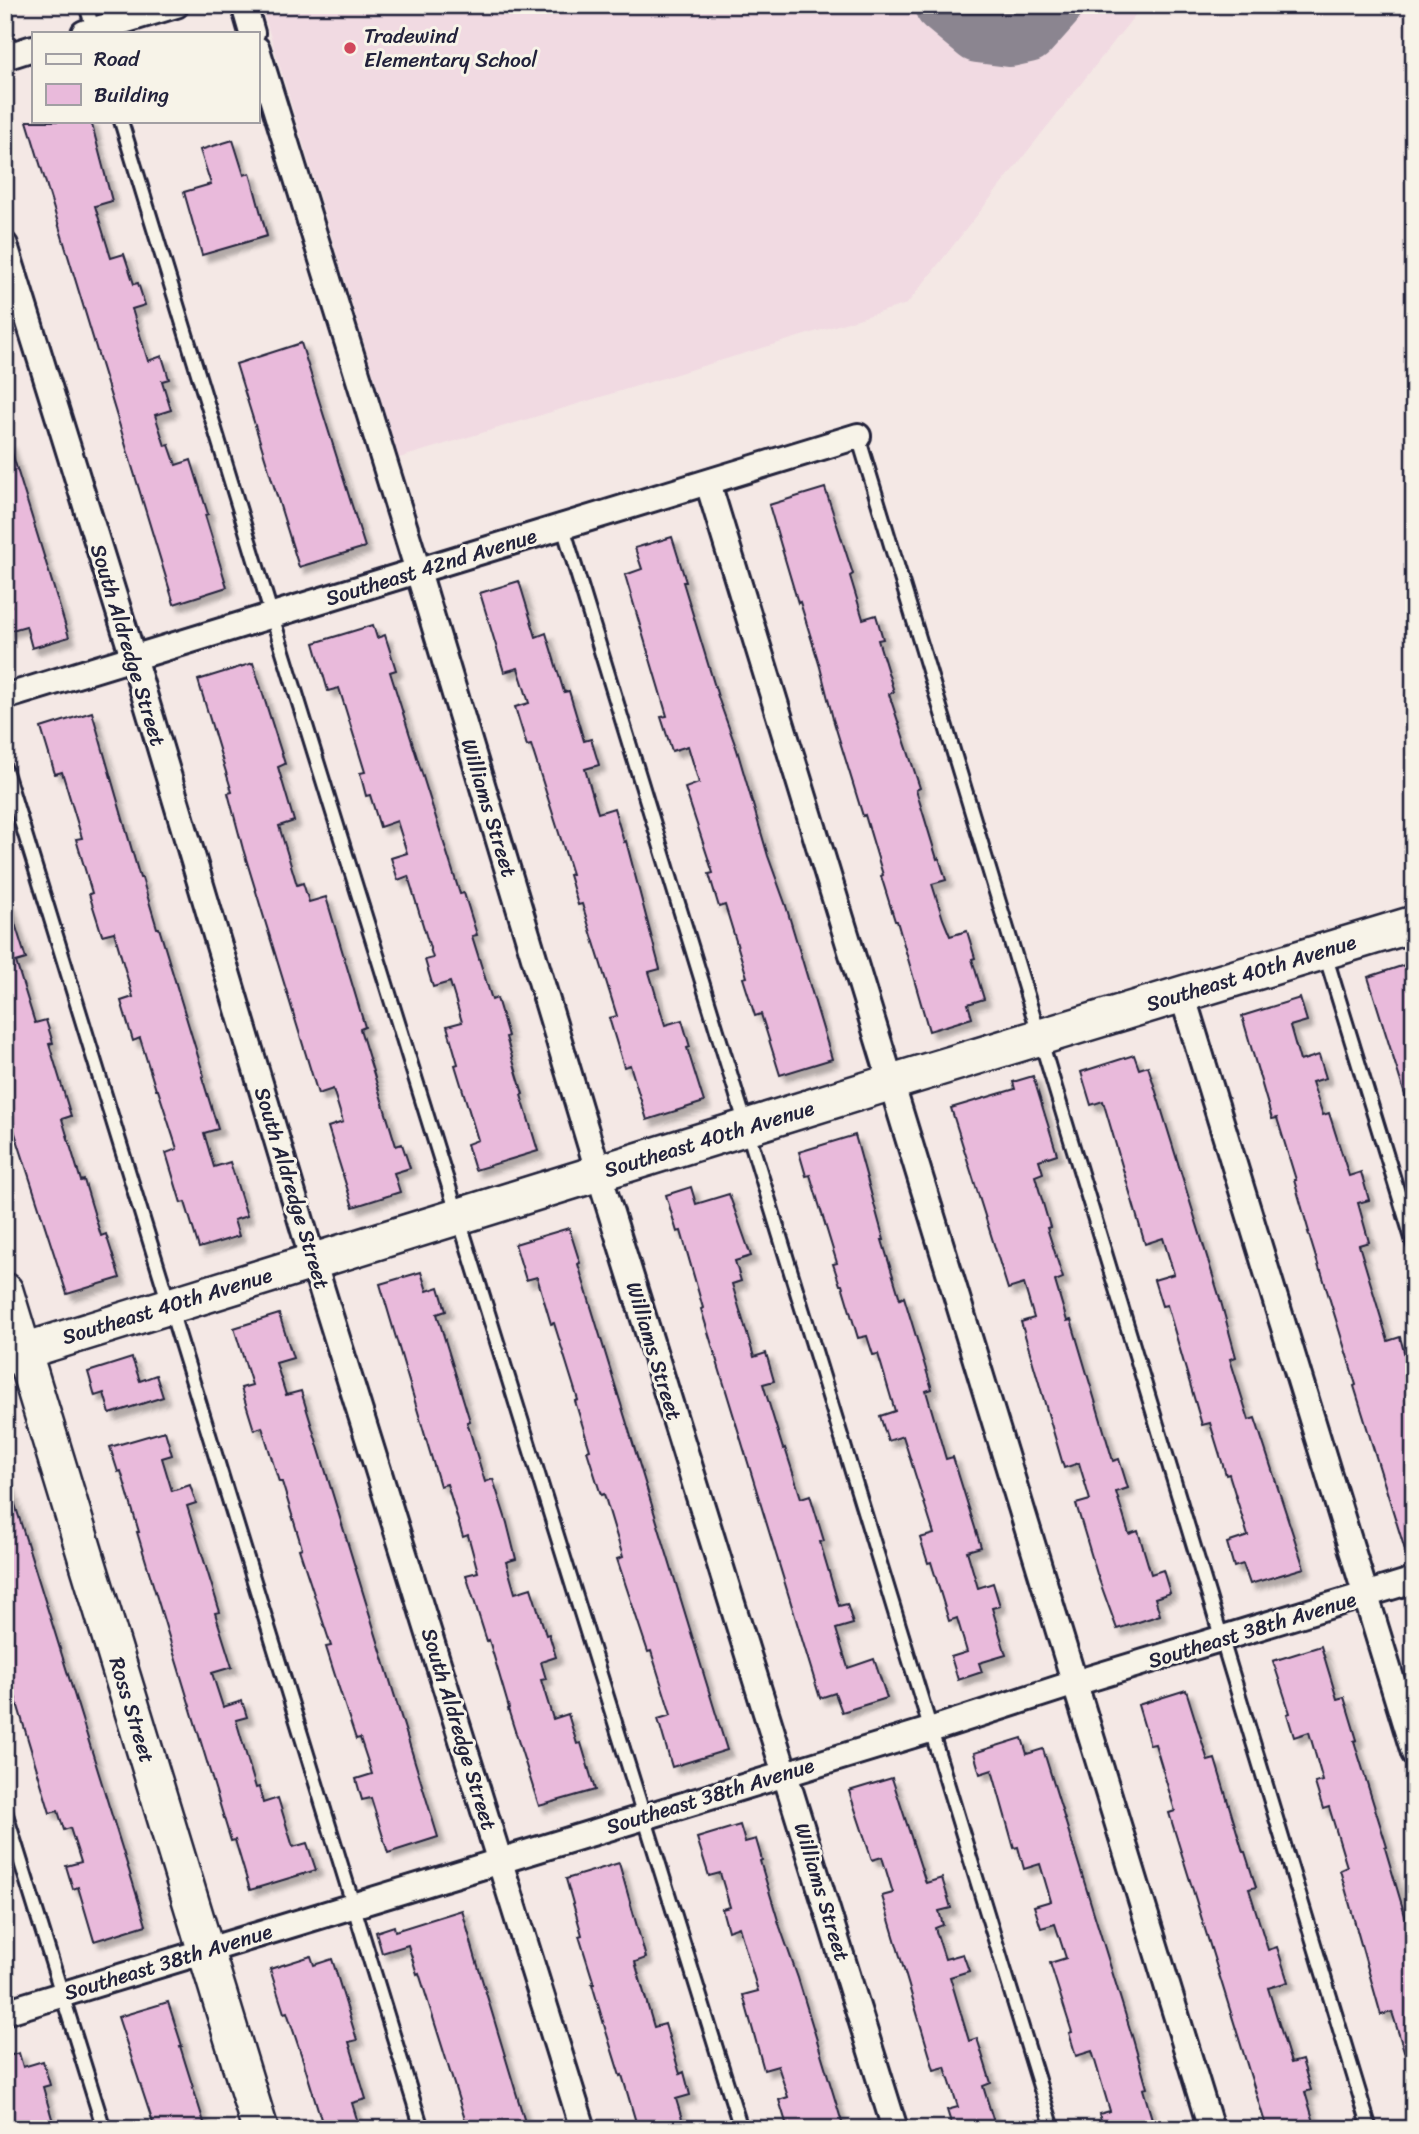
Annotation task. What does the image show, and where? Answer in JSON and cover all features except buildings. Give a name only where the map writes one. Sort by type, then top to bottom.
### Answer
[{"type":"street","points":[[91,32],[176,5]]},
{"type":"street","points":[[244,5],[252,32]]},
{"type":"street","points":[[5,57],[32,48]]},
{"type":"street","name":"Williams Street","points":[[259,55],[418,571],[599,1174],[895,2129]]},
{"type":"street","name":"South Aldredge Street","points":[[5,245],[133,657],[313,1261],[583,2129]]},
{"type":"street","name":"Southeast 42nd Avenue","points":[[5,697],[858,436]]},
{"type":"street","points":[[708,482],[1211,2129]]},
{"type":"street","name":"Southeast 40th Avenue","points":[[15,1354],[891,1082],[1414,924]]},
{"type":"street","points":[[1182,993],[1414,1753]]},
{"type":"street","name":"Ross Street","points":[[5,1291],[15,1354],[260,2129]]},
{"type":"street","name":"Southeast 38th Avenue","points":[[5,2012],[1414,1580]]},
{"type":"lane","points":[[86,5],[91,32]]},
{"type":"lane","points":[[121,122],[741,2129]]},
{"type":"lane","points":[[858,436],[1370,2129]]},
{"type":"lane","points":[[563,527],[933,1729],[1053,2129]]},
{"type":"lane","points":[[5,769],[422,2129]]},
{"type":"lane","points":[[1324,951],[1414,1245]]},
{"type":"lane","points":[[5,1811],[104,2129]]},
{"type":"shaded area","points":[[261,5],[1143,5],[907,304],[399,458]]},
{"type":"taxiway","points":[[943,5],[978,34],[1010,38],[1028,34],[1054,5]]},
{"type":"place","name":"Tradewind Elementary School","points":[[350,48]]}]
